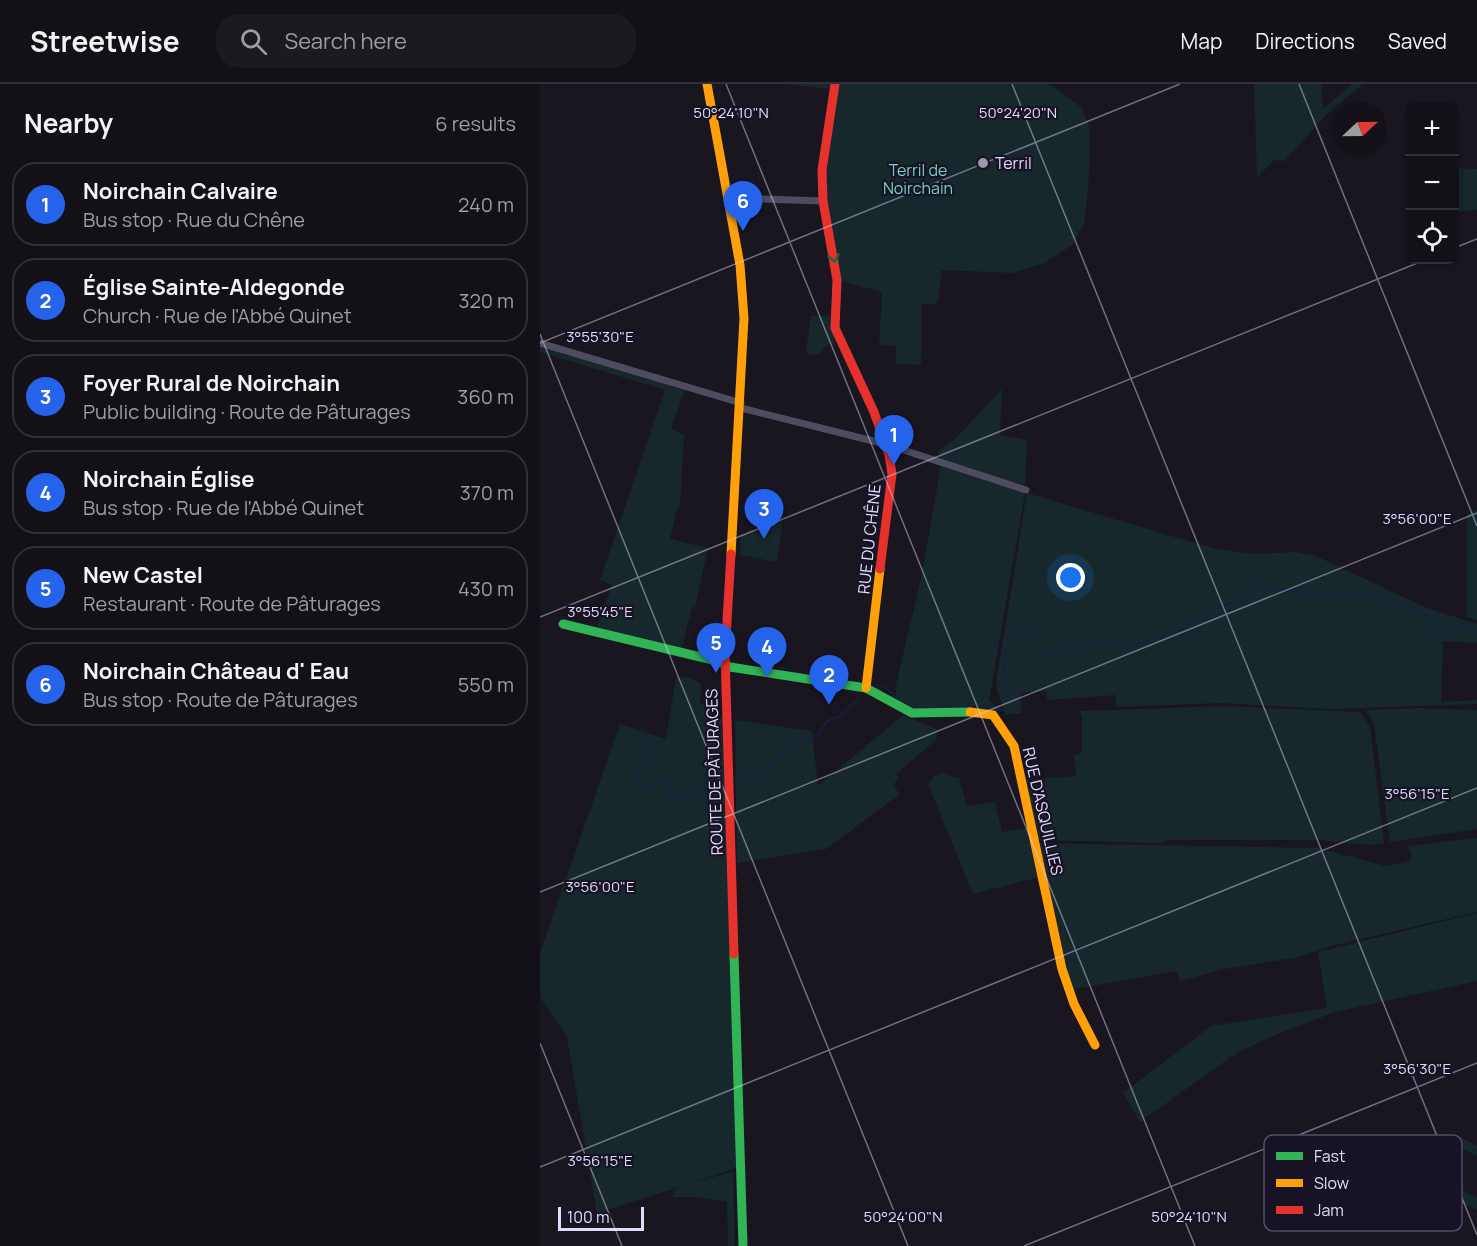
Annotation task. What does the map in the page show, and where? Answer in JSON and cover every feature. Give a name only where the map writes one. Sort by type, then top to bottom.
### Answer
[{"type":"street","name":"ROUTE DE PÂTURAGES","points":[[707,84],[728,198],[742,295],[741,406],[726,664],[743,1246]]},
{"type":"street","name":"RUE DU CHÊNE","points":[[835,84],[825,136],[823,201],[837,280],[836,332],[868,398],[891,465],[890,499],[866,688]]},
{"type":"street","points":[[728,198],[823,201]]},
{"type":"street","points":[[540,344],[741,406],[885,444],[1026,489]]},
{"type":"street","name":"RUE D'ASQUILLIES","points":[[563,624],[726,664],[730,667],[866,688],[912,713],[936,715],[983,712],[993,715],[1002,725],[1014,746],[1066,981],[1095,1045]]},
{"type":"green space","name":"Terril de Noirchain","points":[[783,84],[1049,84],[1081,107],[1090,127],[1089,177],[1084,225],[1072,245],[1045,263],[1013,273],[942,270],[938,302],[930,305],[922,303],[921,365],[896,364],[896,346],[879,345],[882,292],[837,280],[823,201],[834,89]]},
{"type":"green space","points":[[1254,84],[1321,84],[1323,109],[1352,84],[1363,84],[1341,102],[1333,102],[1333,109],[1284,161],[1274,160],[1257,178]]},
{"type":"green space","points":[[1459,168],[1477,169],[1477,210],[1459,212]]},
{"type":"green space","points":[[830,315],[835,345],[828,344],[820,353],[809,355],[806,351],[811,316]]},
{"type":"green space","points":[[540,347],[685,389],[671,429],[684,435],[680,506],[677,508],[670,539],[708,548],[695,607],[692,607],[682,648],[597,626],[612,585],[600,580],[665,390],[540,352]]},
{"type":"green space","points":[[1002,389],[1000,435],[1027,440],[1025,485],[939,463],[938,451],[956,438]]},
{"type":"green space","points":[[941,466],[1025,493],[989,701],[997,707],[996,713],[930,713],[898,706],[895,689],[921,578]]},
{"type":"green space","points":[[1027,493],[1212,548],[1251,554],[1296,552],[1316,556],[1427,608],[1477,624],[1477,643],[1443,641],[1441,702],[1477,700],[1477,704],[1329,709],[1220,703],[1116,707],[1116,695],[1047,700],[1047,691],[1021,693],[1021,713],[1005,715],[996,682]]},
{"type":"green space","points":[[1477,510],[1477,620],[1467,617],[1467,514]]},
{"type":"green space","points":[[766,516],[783,518],[777,562],[740,555],[741,534],[747,535],[748,531],[770,532],[770,524],[765,524]]},
{"type":"green space","points":[[688,677],[701,684],[700,704],[715,705],[714,716],[727,717],[741,1166],[687,1185],[733,1171],[735,1246],[728,1246],[727,1202],[696,1197],[670,1197],[675,1193],[673,1191],[682,1186],[597,1213],[567,1037],[540,997],[540,953],[620,724],[666,739],[676,678]]},
{"type":"green space","points":[[1224,706],[1360,712],[1370,726],[1384,843],[1371,845],[1317,840],[1168,840],[1160,843],[1038,840],[1024,780],[1076,776],[1074,755],[1082,752],[1082,716],[1079,711]]},
{"type":"green space","points":[[1419,708],[1477,710],[1477,829],[1390,842],[1374,725],[1366,710]]},
{"type":"green space","points":[[903,715],[937,729],[936,740],[896,774],[899,778],[893,785],[900,794],[826,849],[737,863],[735,720],[812,731],[818,786]]},
{"type":"green space","points":[[944,772],[951,777],[959,778],[967,806],[995,802],[1002,832],[1032,827],[1043,876],[973,894],[928,784],[934,776]]},
{"type":"green space","points":[[1477,838],[1477,912],[1335,945],[1299,957],[1225,969],[1180,981],[1176,971],[1070,990],[1038,843],[1318,848],[1386,866],[1408,861],[1412,856],[1408,846]]},
{"type":"green space","points":[[1477,913],[1477,981],[1335,1012],[1278,1034],[1238,1052],[1140,1122],[1123,1093],[1211,1026],[1327,1008],[1318,952]]},
{"type":"green space","points":[[1462,1138],[1477,1146],[1477,1156],[1462,1148]]},
{"type":"green space","points":[[1462,1190],[1477,1198],[1477,1210],[1462,1203]]},
{"type":"waterway","points":[[924,708],[985,706],[997,710],[1014,710],[1013,699],[1008,699],[1006,691],[1005,661],[1010,641],[1014,634],[1021,630],[1034,634],[1044,653],[1098,643],[1113,643],[1118,648],[1125,648],[1179,631],[1187,623],[1263,588],[1329,595],[1361,592],[1382,602],[1389,602],[1442,621],[1437,632],[1442,635],[1457,630],[1464,623],[1477,632]]},
{"type":"waterway","points":[[878,685],[886,688],[903,703]]},
{"type":"waterway","points":[[737,776],[762,782],[774,758],[787,752],[798,741],[819,733],[827,721],[840,716],[860,697]]},
{"type":"waterway","points":[[637,726],[648,735],[652,744],[648,758],[639,772],[637,779],[639,788],[647,790],[667,777],[671,785],[664,796],[687,800],[693,792],[705,791],[703,780],[709,775],[714,776]]},
{"type":"traffic: fast","points":[[563,624],[717,661],[730,667],[866,688],[912,713],[970,712]]},
{"type":"traffic: fast","points":[[734,954],[743,1246]]},
{"type":"traffic: slow","points":[[707,84],[740,265],[744,318],[731,554]]},
{"type":"traffic: slow","points":[[866,688],[880,569]]},
{"type":"traffic: slow","points":[[970,712],[993,715],[1014,746],[1062,969],[1074,1004],[1095,1045]]},
{"type":"traffic: jam","points":[[835,84],[822,170],[823,201],[837,280],[835,328],[874,412],[889,455],[892,474],[880,569]]},
{"type":"traffic: jam","points":[[731,554],[725,654],[734,954]]},
{"type":"place","name":"Terril","points":[[983,163]]},
{"type":"place","name":"Noirchain Château d' Eau","points":[[743,231]]},
{"type":"place","name":"Noirchain Calvaire","points":[[894,465]]},
{"type":"place","name":"Foyer Rural de Noirchain","points":[[764,539]]},
{"type":"place","name":"New Castel","points":[[716,673]]},
{"type":"place","name":"Noirchain Église","points":[[767,677]]},
{"type":"place","name":"Église Sainte-Aldegonde","points":[[829,705]]}]
